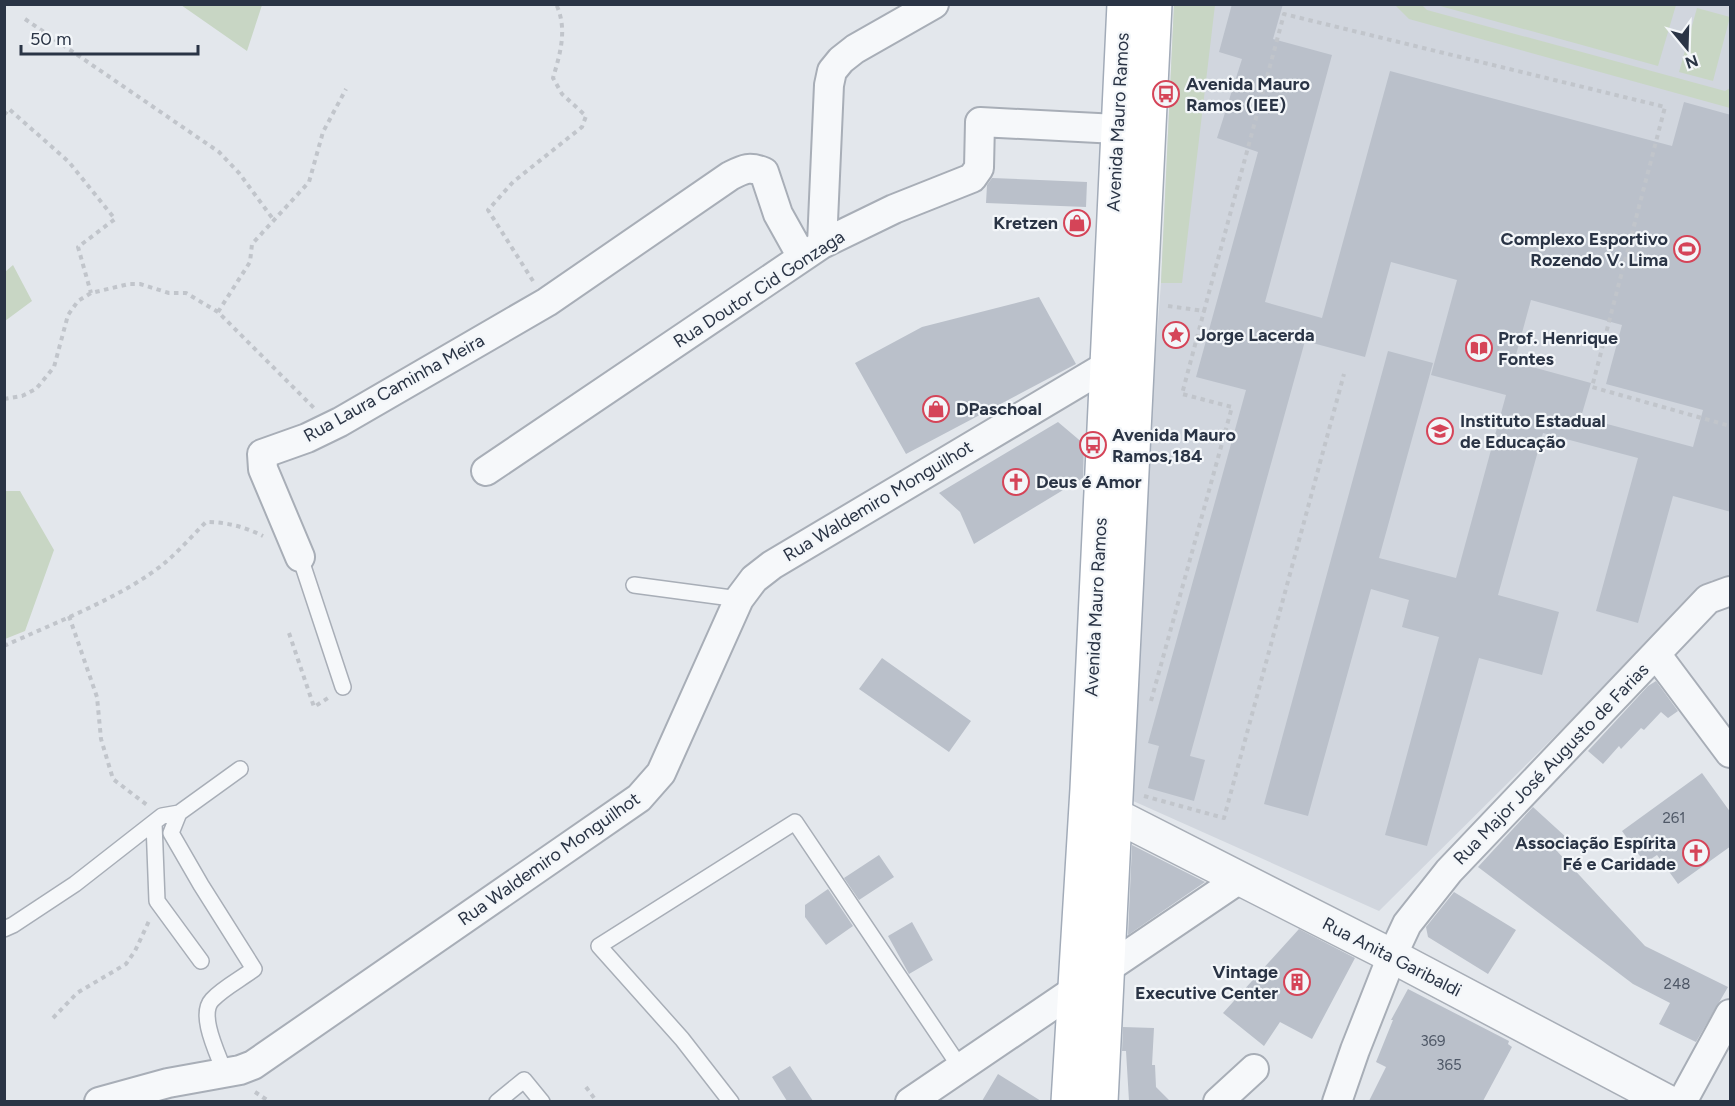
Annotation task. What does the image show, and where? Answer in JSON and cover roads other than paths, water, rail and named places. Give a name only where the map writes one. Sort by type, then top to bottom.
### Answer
[{"type":"main road","name":"Avenida Mauro Ramos","points":[[1068,1101],[1075,990],[1112,807],[1108,365],[1124,4]]},
{"type":"main road","name":"Avenida Mauro Ramos","points":[[1101,1101],[1108,968],[1112,807],[1141,302],[1155,4]]},
{"type":"street","points":[[812,251],[832,71],[855,49],[934,4]]},
{"type":"street","name":"Rua Doutor Cid Gonzaga","points":[[486,471],[812,251],[894,209],[972,178],[979,168],[980,122],[1117,129]]},
{"type":"street","name":"Rua Laura Caminha Meira","points":[[300,557],[263,469],[262,454],[307,438],[339,422],[547,302],[730,176],[745,169],[754,168],[764,172],[778,214],[812,251]]},
{"type":"street","name":"Rua Waldemiro Monguilhot","points":[[99,1101],[168,1083],[224,1071],[240,1070],[253,1065],[639,798],[661,772],[739,599],[754,579],[772,565],[1108,365]]},
{"type":"street","name":"Rua Major José Augusto de Farias","points":[[1337,1101],[1392,956],[1407,924],[1449,872],[1708,599],[1731,591]]},
{"type":"street","points":[[1656,654],[1731,753]]},
{"type":"street","name":"Rua Anita Garibaldi","points":[[1112,807],[1240,878],[1668,1101]]},
{"type":"street","points":[[1108,968],[1240,878]]},
{"type":"street","points":[[910,1101],[1075,990]]},
{"type":"street","points":[[1682,1101],[1731,1014]]},
{"type":"street","points":[[1218,1101],[1254,1069]]},
{"type":"lane","points":[[300,557],[343,687]]},
{"type":"lane","points":[[634,585],[739,599]]},
{"type":"lane","points":[[4,929],[75,884],[158,820],[179,813],[240,769]]},
{"type":"lane","points":[[179,813],[171,833],[254,969],[221,992],[207,1008],[207,1019],[224,1071]]},
{"type":"lane","points":[[158,820],[158,901],[201,961]]},
{"type":"lane","points":[[731,1101],[682,1039],[599,946],[795,822],[960,1067]]},
{"type":"lane","points":[[497,1101],[525,1080],[542,1101]]},
{"type":"place","name":"Avenida Mauro Ramos (IEE)","points":[[1166,94]]},
{"type":"place","name":"Kretzen","points":[[1077,223]]},
{"type":"place","name":"Complexo Esportivo Rozendo V. Lima","points":[[1687,249]]},
{"type":"place","name":"Jorge Lacerda","points":[[1176,335]]},
{"type":"place","name":"Prof. Henrique Fontes","points":[[1479,348]]},
{"type":"place","name":"DPaschoal","points":[[936,409]]},
{"type":"place","name":"Instituto Estadual de Educação","points":[[1440,431]]},
{"type":"place","name":"Avenida Mauro Ramos,184","points":[[1093,445]]},
{"type":"place","name":"Deus é Amor","points":[[1016,482]]},
{"type":"place","name":"Associação Espírita Fé e Caridade","points":[[1696,853]]},
{"type":"place","name":"Vintage Executive Center","points":[[1297,982]]}]
